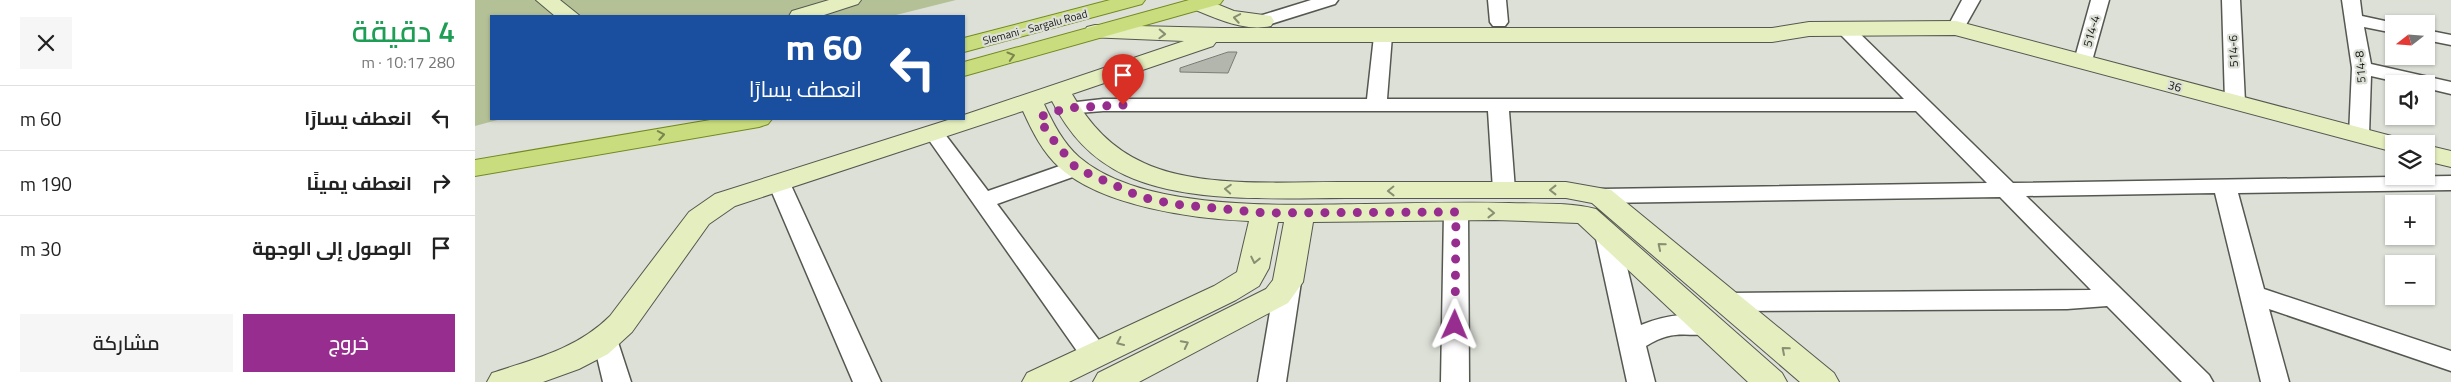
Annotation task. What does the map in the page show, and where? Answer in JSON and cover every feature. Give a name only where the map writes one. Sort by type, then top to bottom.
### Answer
[{"type":"main road","name":"Slemani - Sargalu Road","points":[[965,45],[1135,0]]},
{"type":"main road","points":[[965,69],[1205,2]]},
{"type":"main road","points":[[475,157],[650,120]]},
{"type":"main road","points":[[475,168],[753,120]]},
{"type":"street","points":[[546,0],[568,15]]},
{"type":"street","points":[[803,15],[851,0]]},
{"type":"street","points":[[1262,21],[1329,0]]},
{"type":"street","points":[[1497,0],[1499,22]]},
{"type":"street","points":[[1956,28],[1971,0]]},
{"type":"street","name":"514-4","points":[[2083,61],[2100,0]]},
{"type":"street","name":"514-6","points":[[2231,0],[2235,102]]},
{"type":"street","name":"514-8","points":[[2351,0],[2362,68],[2359,135]]},
{"type":"street","points":[[1205,2],[1221,14],[1262,21],[1315,24],[1712,21],[1770,24],[1809,29]]},
{"type":"street","points":[[2354,20],[2385,26]]},
{"type":"street","name":"36","points":[[1809,29],[1956,28],[2385,142]]},
{"type":"street","points":[[1095,32],[1383,36],[1772,35],[1809,29]]},
{"type":"street","points":[[1845,29],[2199,382]]},
{"type":"street","points":[[504,382],[582,354],[606,340],[621,324],[705,212],[725,200],[934,133],[1035,109],[1063,100],[1221,35]]},
{"type":"street","points":[[1377,105],[1383,36]]},
{"type":"street","points":[[2435,37],[2451,40]]},
{"type":"street","points":[[2362,68],[2451,88]]},
{"type":"street","points":[[1063,100],[1113,105],[1921,105]]},
{"type":"street","points":[[1063,100],[1086,137],[1122,164],[1151,176],[1195,186],[1266,190],[1566,190],[1601,196],[2451,183]]},
{"type":"street","points":[[1498,105],[1504,190]]},
{"type":"street","points":[[1035,109],[1047,132],[1076,168],[1141,197],[1173,204],[1263,221],[1299,221],[1456,212],[1586,215],[1770,382]]},
{"type":"street","points":[[934,133],[1095,354]]},
{"type":"street","points":[[2435,155],[2451,159]]},
{"type":"street","points":[[983,201],[1076,168]]},
{"type":"street","points":[[779,183],[867,382]]},
{"type":"street","points":[[2225,187],[2275,382]]},
{"type":"street","points":[[1601,196],[1607,234],[1641,382]]},
{"type":"street","points":[[1601,196],[1822,382]]},
{"type":"street","points":[[1455,382],[1456,212]]},
{"type":"street","points":[[1039,382],[1225,293],[1248,279],[1254,268],[1263,221]]},
{"type":"street","points":[[1272,382],[1299,221]]},
{"type":"street","points":[[1110,382],[1262,305],[1277,296],[1288,282]]},
{"type":"street","points":[[2252,294],[2451,362]]},
{"type":"street","points":[[1729,302],[2067,300],[2113,297]]},
{"type":"street","points":[[1632,342],[1657,327],[1691,324],[1709,325]]},
{"type":"street","points":[[606,340],[617,382]]},
{"type":"green space","points":[[475,0],[956,0],[896,15],[490,15],[490,120],[497,120],[475,126]]},
{"type":"building","points":[[1228,52],[1237,52],[1228,73],[1180,72],[1180,68]]},
{"type":"route","points":[[1123,105],[1067,108],[1039,117],[1062,153],[1076,168],[1091,177],[1141,197],[1205,209],[1265,213],[1456,212],[1455,325]]}]
